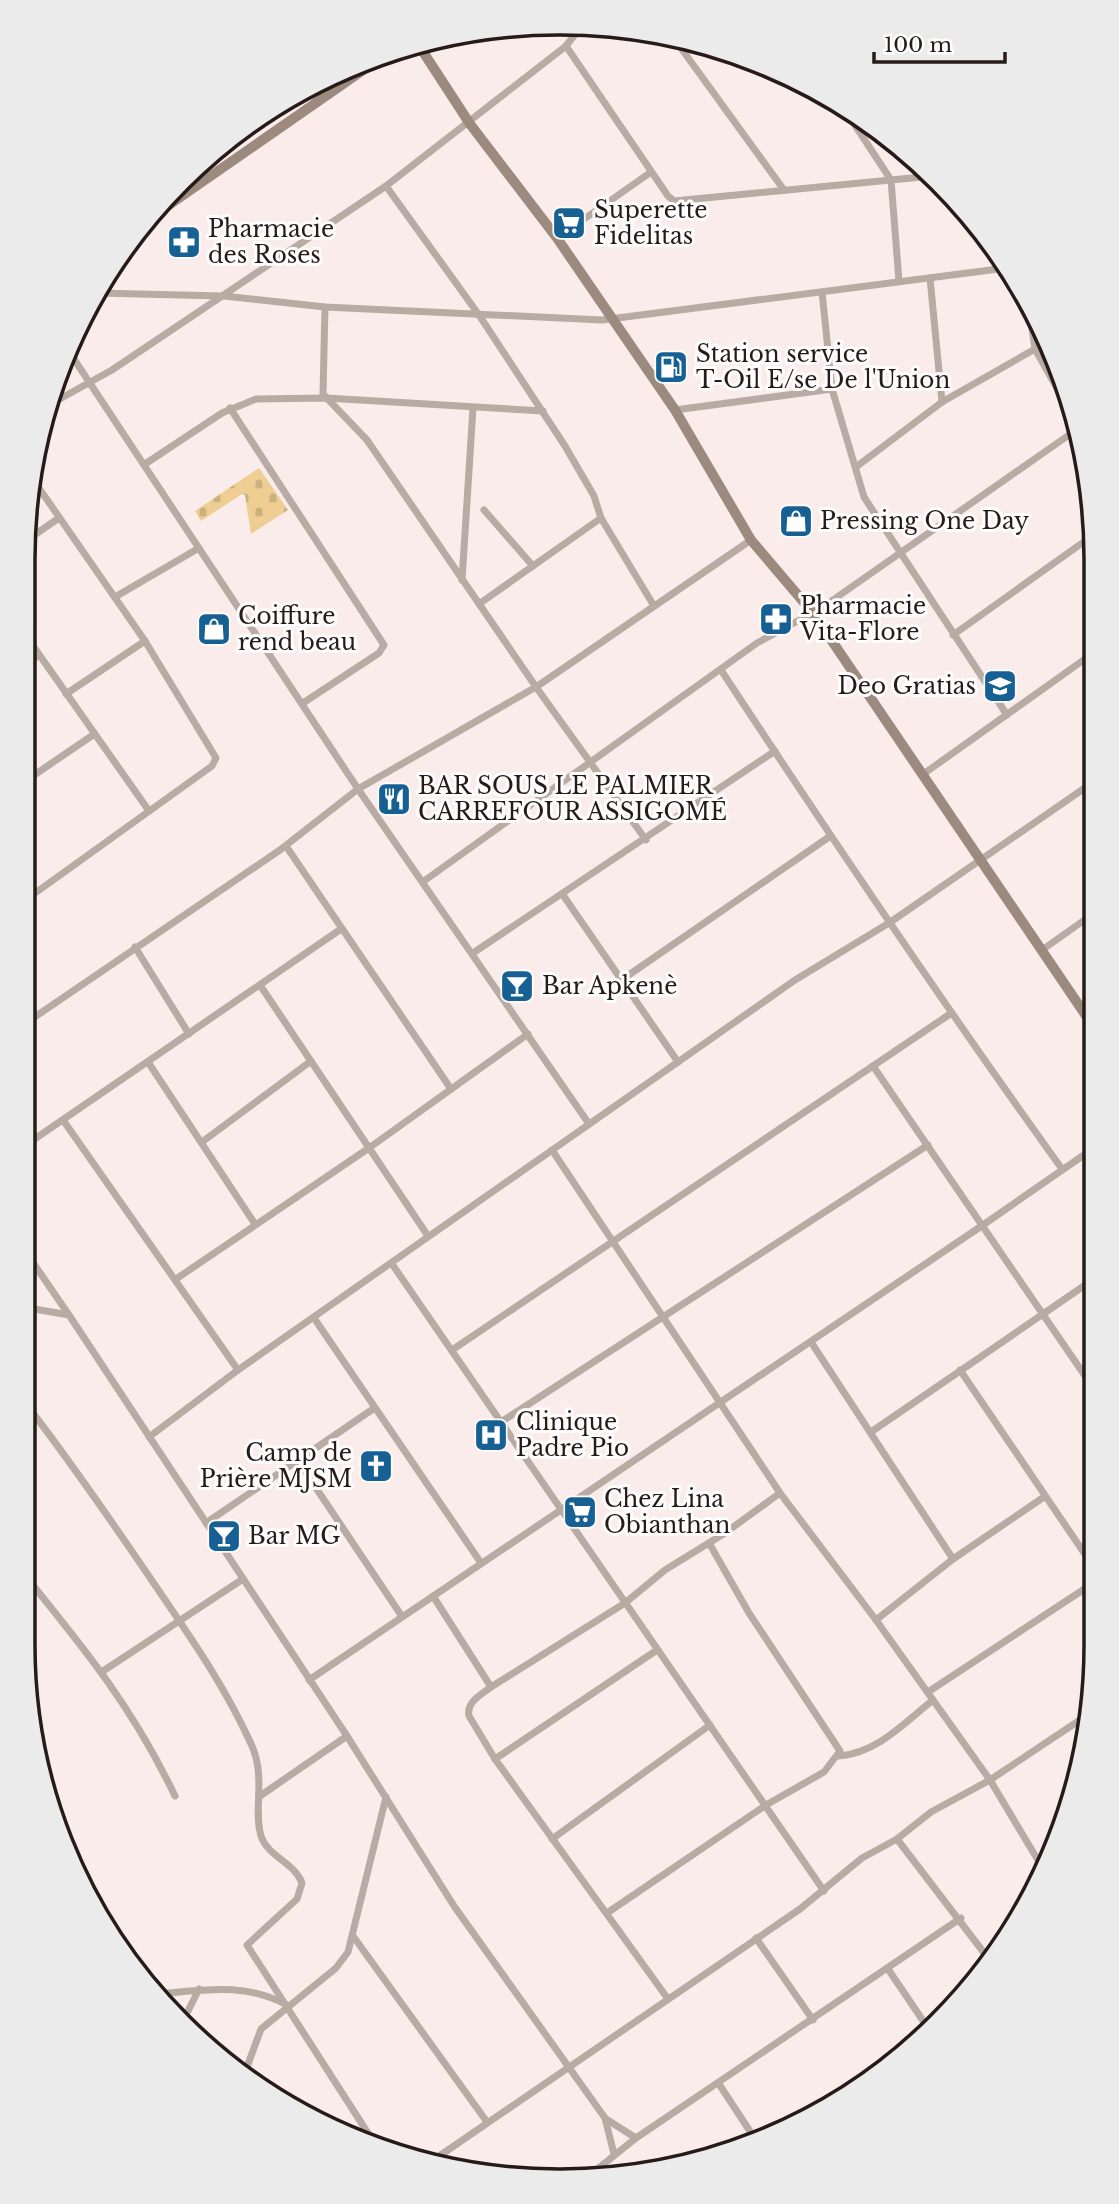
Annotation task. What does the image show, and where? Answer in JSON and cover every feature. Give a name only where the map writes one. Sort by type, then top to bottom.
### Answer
[{"type":"street","points":[[61,396],[91,383],[386,186],[470,124],[566,46],[574,35]]},
{"type":"street","points":[[566,46],[651,172],[674,201],[918,177]]},
{"type":"street","points":[[687,51],[784,190]]},
{"type":"street","points":[[424,53],[470,124],[557,238],[675,410],[751,540],[813,613],[1084,1013]]},
{"type":"street","points":[[183,195],[350,79]]},
{"type":"street","points":[[856,126],[891,180],[899,281]]},
{"type":"street","points":[[557,238],[651,172]]},
{"type":"street","points":[[386,186],[479,315],[543,411],[594,496],[601,518],[654,606]]},
{"type":"street","points":[[107,293],[225,296],[325,307],[612,319],[997,269]]},
{"type":"street","points":[[930,278],[942,402]]},
{"type":"street","points":[[822,292],[832,389],[864,497],[1007,715]]},
{"type":"street","points":[[325,307],[322,389],[326,398],[367,440],[536,687],[646,840]]},
{"type":"street","points":[[1033,334],[1035,349],[1050,375]]},
{"type":"street","points":[[856,467],[942,402],[1035,349]]},
{"type":"street","points":[[75,360],[358,789],[424,881],[589,1124]]},
{"type":"street","points":[[675,410],[832,389]]},
{"type":"street","points":[[145,464],[230,408],[256,399],[326,398],[543,411]]},
{"type":"street","points":[[230,408],[384,645],[379,653],[303,703]]},
{"type":"street","points":[[462,580],[472,408]]},
{"type":"street","points":[[424,881],[777,630],[813,613],[1069,435]]},
{"type":"street","points":[[35,892],[212,766],[216,758],[145,641],[39,489]]},
{"type":"street","points":[[484,510],[533,566]]},
{"type":"street","points":[[36,534],[59,518]]},
{"type":"street","points":[[479,604],[601,518]]},
{"type":"street","points":[[35,1017],[286,846],[358,789],[536,687],[751,540]]},
{"type":"street","points":[[953,635],[1083,542]]},
{"type":"street","points":[[115,597],[199,548]]},
{"type":"street","points":[[66,694],[145,641]]},
{"type":"street","points":[[35,649],[149,811]]},
{"type":"street","points":[[35,658],[39,655]]},
{"type":"street","points":[[922,775],[1084,660]]},
{"type":"street","points":[[721,670],[829,837],[950,1014],[1062,1169]]},
{"type":"street","points":[[35,775],[93,735]]},
{"type":"street","points":[[473,953],[646,840],[775,751]]},
{"type":"street","points":[[149,1437],[238,1370],[795,980],[889,923],[1084,789]]},
{"type":"street","points":[[620,981],[829,837]]},
{"type":"street","points":[[286,846],[451,1089]]},
{"type":"street","points":[[563,895],[678,1062]]},
{"type":"street","points":[[1042,950],[1084,920]]},
{"type":"street","points":[[35,1139],[341,929]]},
{"type":"street","points":[[135,947],[189,1034]]},
{"type":"street","points":[[260,985],[428,1236]]},
{"type":"street","points":[[452,1350],[950,1014]]},
{"type":"street","points":[[176,1279],[369,1148],[528,1034]]},
{"type":"street","points":[[202,1142],[311,1061]]},
{"type":"street","points":[[148,1062],[255,1224]]},
{"type":"street","points":[[873,1066],[1084,1374]]},
{"type":"street","points":[[63,1120],[238,1370]]},
{"type":"street","points":[[501,1422],[928,1145]]},
{"type":"street","points":[[552,1150],[722,1401],[780,1493],[876,1620],[990,1780],[1037,1860]]},
{"type":"street","points":[[309,1680],[401,1615],[562,1511],[811,1342],[1084,1154]]},
{"type":"street","points":[[392,1264],[824,1891]]},
{"type":"street","points":[[35,1265],[347,1736],[480,1944],[605,2118],[614,2154]]},
{"type":"street","points":[[871,1432],[1084,1286]]},
{"type":"street","points":[[35,1309],[69,1315]]},
{"type":"street","points":[[314,1318],[373,1409],[481,1563]]},
{"type":"street","points":[[811,1342],[953,1559]]},
{"type":"street","points":[[960,1370],[1084,1553]]},
{"type":"street","points":[[206,1523],[373,1409]]},
{"type":"street","points":[[35,1416],[92,1492],[212,1667],[253,1748],[258,1766],[260,1833],[265,1844],[294,1869],[302,1883],[297,1899],[247,1945],[289,2006],[368,2132]]},
{"type":"street","points":[[298,1461],[401,1615]]},
{"type":"street","points":[[668,1999],[495,1759],[468,1712],[474,1699],[491,1687],[625,1603],[665,1570],[780,1493]]},
{"type":"street","points":[[876,1620],[953,1559],[1044,1497]]},
{"type":"street","points":[[607,1913],[766,1805],[824,1772],[839,1756],[839,1746],[749,1613],[709,1543]]},
{"type":"street","points":[[103,1671],[243,1579]]},
{"type":"street","points":[[35,1588],[103,1671],[135,1721],[175,1796]]},
{"type":"street","points":[[928,1692],[1084,1589]]},
{"type":"street","points":[[433,1595],[491,1687]]},
{"type":"street","points":[[495,1759],[657,1650]]},
{"type":"street","points":[[839,1756],[855,1755],[873,1747],[933,1700]]},
{"type":"street","points":[[440,2155],[824,1891],[862,1858],[897,1839],[931,1812],[990,1780],[1079,1721]]},
{"type":"street","points":[[552,1839],[710,1725]]},
{"type":"street","points":[[260,1796],[347,1736]]},
{"type":"street","points":[[247,2066],[261,2029],[336,1968],[348,1952],[386,1796]]},
{"type":"street","points":[[897,1839],[984,1952]]},
{"type":"street","points":[[598,2168],[636,2138],[961,1919]]},
{"type":"street","points":[[353,1937],[487,2122]]},
{"type":"street","points":[[756,1938],[813,2020]]},
{"type":"street","points":[[888,1969],[923,2021]]},
{"type":"street","points":[[168,1993],[230,1987],[251,1990],[289,2006]]},
{"type":"street","points":[[187,2013],[199,1989]]},
{"type":"street","points":[[719,2084],[751,2132]]},
{"type":"street","points":[[605,2118],[636,2138]]},
{"type":"green space","points":[[259,468],[288,510],[251,534],[245,495],[242,494],[201,521],[195,511]]},
{"type":"place","name":"Superette Fidelitas","points":[[569,223]]},
{"type":"place","name":"Pharmacie des Roses","points":[[184,242]]},
{"type":"place","name":"Station service T-Oil E/se De l'Union","points":[[671,367]]},
{"type":"place","name":"Pressing One Day","points":[[796,521]]},
{"type":"place","name":"Pharmacie Vita-Flore","points":[[776,619]]},
{"type":"place","name":"Coiffure rend beau","points":[[214,629]]},
{"type":"place","name":"Deo Gratias","points":[[1000,686]]},
{"type":"place","name":"BAR SOUS LE PALMIER CARREFOUR ASSIGOMÉ","points":[[394,799]]},
{"type":"place","name":"Bar Apkenè","points":[[517,986]]},
{"type":"place","name":"Clinique Padre Pio","points":[[491,1435]]},
{"type":"place","name":"Camp de Prière MJSM","points":[[376,1466]]},
{"type":"place","name":"Chez Lina Obianthan","points":[[580,1512]]},
{"type":"place","name":"Bar MG","points":[[224,1536]]}]
